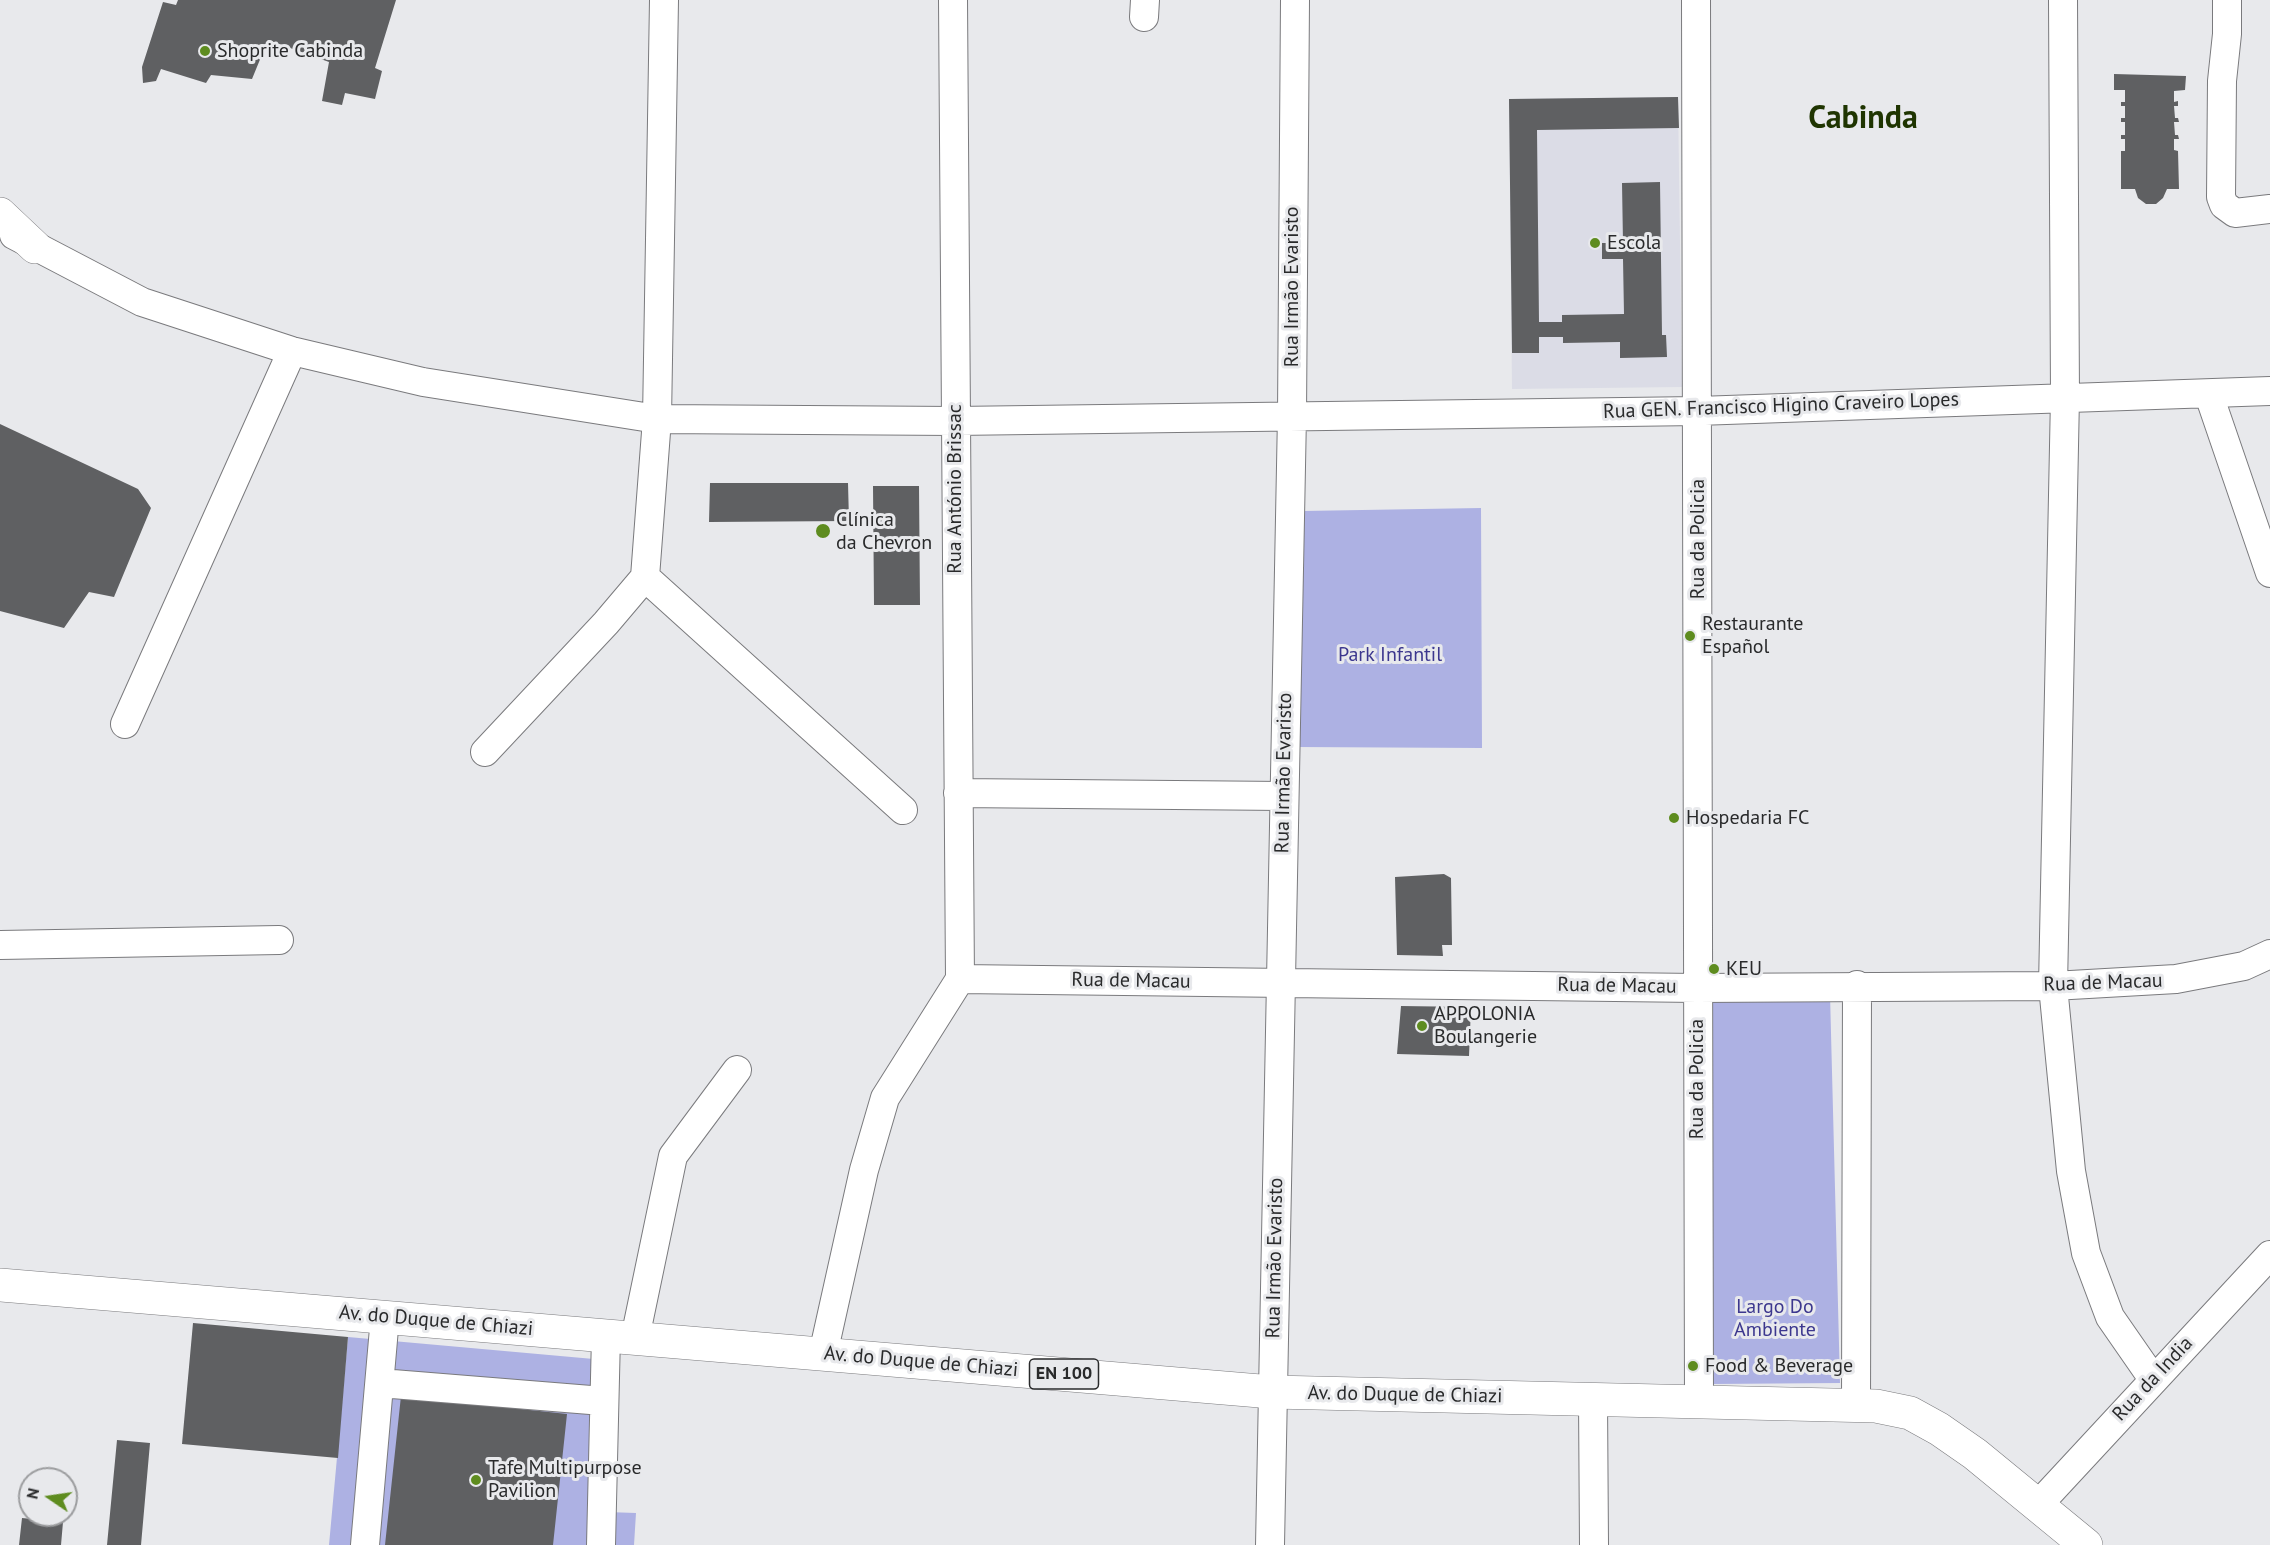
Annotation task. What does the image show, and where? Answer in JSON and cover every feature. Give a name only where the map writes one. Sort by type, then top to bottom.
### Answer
[{"type":"main road","points":[[0,214],[35,247]]},
{"type":"main road","points":[[0,243],[35,247]]},
{"type":"main road","name":"Av. do Duque de Chiazi","points":[[0,1285],[1272,1392],[1876,1406],[1910,1413],[1939,1429],[2086,1545]]},
{"type":"street","points":[[485,752],[606,623],[645,577],[657,419],[664,0]]},
{"type":"street","name":"Rua António Brissac","points":[[953,0],[960,979]]},
{"type":"street","name":"Rua Irmão Evaristo","points":[[1270,1545],[1292,415],[1294,0]]},
{"type":"street","name":"Rua da Policia","points":[[1696,0],[1699,1401]]},
{"type":"street","points":[[2063,0],[2065,397],[2053,986],[2071,1171],[2086,1253],[2110,1317],[2153,1378]]},
{"type":"street","points":[[2227,0],[2222,81],[2221,197],[2224,205],[2235,213],[2270,209]]},
{"type":"street","name":"Rua GEN. Francisco Higino Craveiro Lopes","points":[[0,227],[142,302],[292,351],[423,382],[657,419],[955,421],[1698,411],[2065,397],[2209,395],[2270,391]]},
{"type":"street","points":[[125,724],[292,351]]},
{"type":"street","points":[[2209,395],[2270,573]]},
{"type":"street","points":[[645,577],[903,810]]},
{"type":"street","points":[[958,793],[1283,796]]},
{"type":"street","points":[[0,945],[279,940]]},
{"type":"street","name":"Rua de Macau","points":[[960,979],[1697,988],[1857,985],[2053,986],[2176,980],[2244,966],[2270,954]]},
{"type":"street","points":[[823,1354],[864,1170],[885,1098],[960,979]]},
{"type":"street","points":[[1856,1405],[1857,985]]},
{"type":"street","points":[[601,1545],[603,1401],[621,1337],[673,1156],[737,1070]]},
{"type":"street","name":"Rua da India","points":[[2038,1505],[2153,1378],[2265,1272]]},
{"type":"street","points":[[365,1545],[385,1317]]},
{"type":"street","points":[[380,1383],[603,1401]]},
{"type":"street","points":[[1593,1399],[1594,1545]]},
{"type":"shaded area","name":"Escola","points":[[1678,97],[1682,387],[1512,389],[1509,99]]},
{"type":"green space","name":"Park Infantil","points":[[1481,508],[1482,748],[1297,747],[1303,511]]},
{"type":"green space","name":"Largo Do Ambiente","points":[[1830,994],[1840,1383],[1713,1384],[1708,998]]},
{"type":"green space","points":[[348,1337],[616,1361],[607,1512],[636,1513],[634,1545],[329,1545]]},
{"type":"building","name":"Shoprite Cabinda","points":[[178,0],[396,0],[375,68],[382,71],[375,99],[345,93],[342,105],[322,101],[329,62],[268,40],[252,79],[211,75],[206,83],[161,69],[156,81],[143,83],[142,67],[163,2],[176,5]]},
{"type":"building","points":[[2114,74],[2186,76],[2185,90],[2174,91],[2174,102],[2178,101],[2178,106],[2174,106],[2175,118],[2178,118],[2179,122],[2174,122],[2175,135],[2178,135],[2179,139],[2174,139],[2174,150],[2178,151],[2179,189],[2167,189],[2163,198],[2156,204],[2146,204],[2138,198],[2135,189],[2121,189],[2121,151],[2125,151],[2125,139],[2121,139],[2121,135],[2125,135],[2125,122],[2121,122],[2121,118],[2125,118],[2125,106],[2121,106],[2121,102],[2125,102],[2125,90],[2114,90]]},
{"type":"building","points":[[1678,97],[1679,128],[1537,130],[1539,322],[1562,322],[1562,315],[1624,314],[1623,259],[1602,259],[1602,243],[1623,243],[1622,183],[1660,182],[1662,335],[1666,335],[1667,357],[1620,358],[1620,342],[1563,343],[1563,337],[1539,337],[1539,353],[1512,353],[1509,99]]},
{"type":"building","points":[[0,424],[138,489],[151,508],[114,597],[89,592],[64,628],[0,611]]},
{"type":"building","points":[[710,483],[848,483],[849,521],[709,522]]},
{"type":"building","points":[[873,486],[919,486],[920,605],[874,605]]},
{"type":"building","points":[[1444,874],[1451,878],[1452,945],[1442,945],[1443,956],[1397,955],[1395,877]]},
{"type":"building","points":[[1401,1006],[1471,1007],[1469,1056],[1397,1054]]},
{"type":"building","points":[[193,1323],[348,1337],[338,1458],[182,1444]]},
{"type":"building","name":"Tafe Multipurpose Pavilion","points":[[401,1396],[567,1414],[553,1545],[385,1545]]},
{"type":"building","points":[[117,1440],[150,1443],[141,1545],[107,1545]]},
{"type":"building","points":[[21,1527],[63,1527],[61,1545],[19,1545]]},
{"type":"place","name":"Shoprite Cabinda","points":[[205,51]]},
{"type":"place","name":"Escola","points":[[1595,243]]},
{"type":"place","name":"Clínica da Chevron","points":[[823,531]]},
{"type":"place","name":"Restaurante Español","points":[[1690,636]]},
{"type":"place","name":"Hospedaria FC","points":[[1674,818]]},
{"type":"place","name":"KEU","points":[[1714,969]]},
{"type":"place","name":"APPOLONIA Boulangerie","points":[[1422,1026]]},
{"type":"place","name":"Food & Beverage","points":[[1693,1366]]},
{"type":"place","name":"Tafe Multipurpose Pavilion","points":[[476,1480]]},
{"type":"district","name":"Cabinda","points":[[1863,119]]}]
